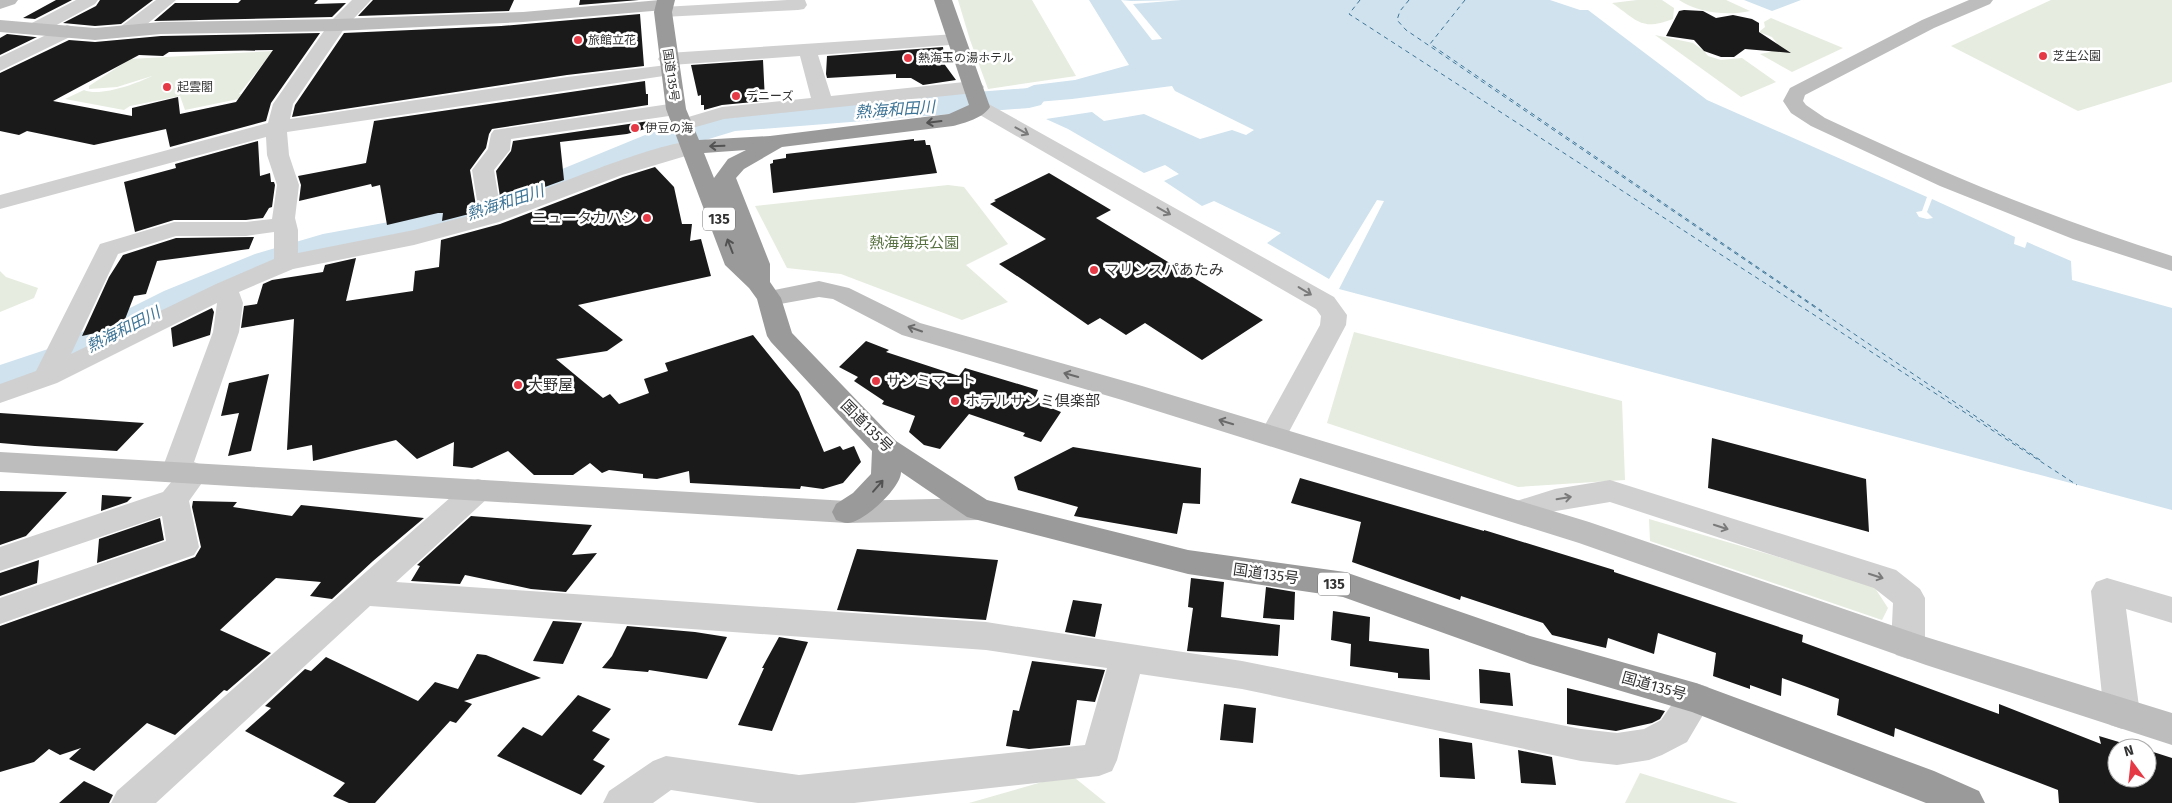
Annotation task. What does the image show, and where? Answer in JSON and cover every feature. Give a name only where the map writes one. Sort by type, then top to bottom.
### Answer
[{"type":"highway","points":[[943,0],[977,97]]},
{"type":"highway","name":"国道135号","points":[[664,6],[669,65],[683,127],[737,266],[764,290]]},
{"type":"highway","name":"国道135号","points":[[683,127],[778,141],[953,120],[966,116],[977,97]]},
{"type":"highway","name":"国道135号","points":[[778,141],[736,164],[725,178],[758,264],[764,290],[780,336],[886,448],[978,509],[1188,562],[1345,586],[1530,650],[1696,698],[1921,783],[1966,803]]},
{"type":"highway","points":[[847,512],[864,501],[886,476],[886,448]]},
{"type":"street","points":[[0,4],[9,0]]},
{"type":"street","points":[[35,29],[89,0]]},
{"type":"street","points":[[127,31],[167,0]]},
{"type":"street","points":[[286,263],[283,218],[288,185],[278,155],[276,136],[282,104],[336,25],[362,0]]},
{"type":"street","points":[[0,26],[95,34],[161,28],[336,25],[523,17],[664,6],[798,5],[796,0]]},
{"type":"street","points":[[1984,0],[1928,24],[1827,76],[1797,92],[1793,101],[1798,109],[1818,122],[2002,204],[2116,248],[2172,264]]},
{"type":"street","points":[[0,65],[67,31]]},
{"type":"street","points":[[0,202],[279,127],[567,83],[669,65],[807,49],[956,40]]},
{"type":"street","points":[[807,49],[823,103]]},
{"type":"street","points":[[490,212],[483,170],[499,150],[500,134],[683,127],[722,113],[823,103],[977,97],[1325,303],[1334,316],[1333,325],[1273,436]]},
{"type":"street","points":[[0,394],[47,377],[225,288],[286,263],[444,232],[490,212],[665,154],[683,127]]},
{"type":"street","points":[[47,377],[108,250],[174,229],[246,230],[284,224]]},
{"type":"street","points":[[0,611],[183,547],[181,482],[226,332],[230,303],[225,288]]},
{"type":"street","points":[[764,290],[819,289],[840,294],[911,329],[1273,436],[1589,534],[1908,645],[2172,729]]},
{"type":"street","points":[[0,462],[181,482],[478,490],[847,512],[978,509]]},
{"type":"street","points":[[0,559],[181,482]]},
{"type":"street","points":[[130,803],[478,490]]},
{"type":"street","points":[[1518,512],[1555,500],[1610,491],[1885,579],[1909,598],[1908,645]]},
{"type":"street","points":[[2122,714],[2107,591],[2172,610]]},
{"type":"street","points":[[362,593],[986,636],[1242,675],[1572,743],[1617,749],[1649,744],[1674,731],[1696,698]]},
{"type":"street","points":[[622,803],[666,773],[799,792],[1100,760],[1127,658]]},
{"type":"green space","points":[[958,0],[1032,0],[1076,76],[988,89]]},
{"type":"green space","points":[[1662,0],[1674,8],[1673,19],[1646,24],[1634,19],[1612,3]]},
{"type":"green space","points":[[1679,0],[1726,0],[1750,11],[1723,13],[1704,11]]},
{"type":"green space","points":[[2051,0],[2172,0],[2172,82],[2078,111],[1951,46]]},
{"type":"green space","points":[[1771,18],[1843,48],[1792,72],[1760,54],[1770,52],[1779,46],[1772,37],[1759,32],[1765,27],[1764,22]]},
{"type":"green space","points":[[1655,35],[1693,43],[1708,56],[1721,60],[1742,58],[1776,82],[1741,97]]},
{"type":"green space","points":[[273,51],[239,94],[253,96],[185,110],[180,96],[130,106],[124,110],[65,99],[84,90],[91,92],[108,91],[137,83],[152,76],[117,87],[89,89],[89,86],[130,59]]},
{"type":"green space","name":"熱海海浜公園","points":[[948,185],[964,187],[1008,244],[966,265],[1008,302],[962,320],[841,274],[787,268],[755,206]]},
{"type":"green space","points":[[0,271],[6,277],[38,288],[34,298],[0,312]]},
{"type":"green space","points":[[1354,332],[1622,401],[1625,480],[1518,487],[1327,423]]},
{"type":"green space","points":[[1649,519],[1873,585],[1888,608],[1882,620],[1650,541]]},
{"type":"green space","points":[[1640,773],[1738,803],[1625,803]]},
{"type":"green space","points":[[1070,774],[1106,803],[969,803]]},
{"type":"water","points":[[1089,0],[1550,0],[1580,10],[1588,10],[1707,100],[1927,197],[1922,211],[1916,212],[1919,217],[1933,218],[1927,212],[1932,199],[2015,237],[2014,244],[2025,248],[2027,242],[2071,261],[2072,280],[2172,308],[2172,510],[1339,289],[1384,201],[1377,200],[1329,279],[1267,243],[1281,233],[1214,201],[1202,206],[1164,181],[1179,174],[1165,165],[1144,173],[1068,129],[1046,119],[1092,112],[1104,121],[1144,114],[1200,139],[1232,130],[1246,135],[1254,130],[1175,91],[1172,86],[1072,99],[1001,105],[997,94],[1025,89],[1034,85],[1075,80],[1129,65]]},
{"type":"water","points":[[1744,0],[1801,0],[1772,11]]},
{"type":"pier","points":[[1121,0],[1182,0],[1133,4],[1162,39],[1152,40]]},
{"type":"building","points":[[56,0],[72,0],[35,19],[23,18]]},
{"type":"building","points":[[100,0],[153,0],[121,24],[95,26],[63,23],[96,6]]},
{"type":"building","points":[[241,0],[318,0],[314,4],[346,3],[332,17],[154,21],[175,3],[238,3]]},
{"type":"building","points":[[373,0],[514,0],[509,11],[358,16]]},
{"type":"building","points":[[580,0],[639,0],[579,5]]},
{"type":"building","points":[[1679,11],[1703,11],[1716,18],[1733,15],[1752,19],[1759,23],[1759,32],[1791,53],[1745,49],[1734,57],[1721,57],[1704,51],[1694,40],[1666,36]]},
{"type":"building","points":[[640,14],[644,66],[567,75],[292,117],[295,105],[344,33],[501,26]]},
{"type":"building","points":[[320,33],[271,103],[266,121],[170,147],[166,129],[94,145],[27,131],[19,135],[0,131],[0,73],[69,40],[95,42],[161,36]],"holes":[[[273,50],[236,102],[180,114],[178,97],[132,108],[132,116],[53,101],[139,55],[163,56],[169,52]]]},
{"type":"building","points":[[7,34],[37,37],[0,55],[0,38]]},
{"type":"building","name":"熱海玉の湯ホテル","points":[[943,47],[945,65],[956,80],[923,85],[911,78],[896,78],[896,74],[827,78],[826,74],[827,56]]},
{"type":"building","points":[[763,60],[765,101],[722,105],[704,110],[704,105],[701,105],[701,95],[698,96],[691,65]]},
{"type":"building","points":[[645,81],[648,105],[492,129],[486,148],[470,170],[477,212],[442,221],[443,213],[438,213],[387,225],[380,185],[372,187],[371,184],[299,201],[301,185],[298,176],[366,163],[374,121]]},
{"type":"building","points":[[649,121],[649,128],[627,134],[560,142],[564,180],[501,203],[496,171],[511,151],[513,141]]},
{"type":"building","points":[[914,139],[914,141],[925,140],[926,145],[930,145],[937,173],[773,193],[770,164],[773,163],[773,160],[786,158],[786,154]]},
{"type":"building","points":[[258,141],[260,176],[270,173],[271,182],[274,182],[275,185],[272,207],[269,208],[263,218],[246,220],[174,220],[135,232],[124,182],[176,168],[175,164]]},
{"type":"building","points":[[655,167],[674,187],[682,224],[692,224],[690,241],[701,239],[711,276],[578,305],[623,340],[607,351],[556,359],[603,398],[610,394],[619,404],[649,393],[644,379],[668,371],[665,363],[753,335],[799,392],[824,452],[840,446],[843,450],[854,446],[861,462],[843,483],[823,489],[801,486],[800,489],[690,483],[689,471],[657,479],[643,478],[643,474],[609,470],[602,473],[590,463],[573,475],[534,475],[508,451],[472,468],[453,466],[454,442],[417,459],[396,440],[313,461],[312,445],[287,450],[294,319],[241,328],[244,306],[257,304],[263,284],[272,280],[323,272],[325,265],[356,258],[346,301],[413,291],[415,271],[439,267],[441,240],[500,224],[623,177]]},
{"type":"building","name":"マリンスパあたみ","points":[[1049,173],[1111,210],[1096,218],[1263,320],[1202,360],[1145,323],[1126,335],[1100,318],[1088,325],[999,264],[1046,239],[990,204],[996,201],[994,200]]},
{"type":"building","points":[[254,237],[249,249],[157,261],[146,294],[134,296],[122,327],[82,336],[109,277],[123,255],[176,238]]},
{"type":"building","points":[[212,308],[214,312],[210,335],[173,347],[171,328]]},
{"type":"building","points":[[866,341],[889,350],[886,352],[959,376],[965,368],[1038,390],[1034,401],[1061,412],[1041,442],[1023,436],[1025,433],[969,414],[940,449],[924,445],[909,432],[915,416],[882,404],[884,401],[854,381],[858,377],[839,367]]},
{"type":"building","points":[[269,374],[251,451],[228,456],[239,413],[221,416],[229,383]]},
{"type":"building","points":[[0,413],[144,423],[117,451],[35,446],[0,443]]},
{"type":"building","points":[[1712,438],[1866,479],[1869,532],[1708,488]]},
{"type":"building","points":[[1073,447],[1201,468],[1200,504],[1183,503],[1177,534],[1074,516],[1078,507],[1018,490],[1014,477]]},
{"type":"building","points":[[1300,478],[1484,530],[1614,570],[1614,572],[1803,635],[1802,642],[1999,714],[1999,704],[2101,744],[2099,736],[2107,738],[2107,788],[2157,788],[2157,753],[2172,758],[2172,803],[2059,803],[2058,790],[1895,728],[1894,737],[1837,715],[1839,699],[1807,687],[1782,678],[1781,696],[1750,685],[1750,689],[1713,676],[1716,653],[1658,633],[1654,654],[1608,638],[1606,648],[1552,635],[1543,623],[1461,596],[1460,600],[1352,562],[1361,522],[1291,503]]},
{"type":"building","points":[[0,491],[67,492],[26,536],[0,545]]},
{"type":"building","points":[[102,495],[132,497],[127,502],[101,511]]},
{"type":"building","points":[[193,501],[237,502],[233,507],[292,516],[301,505],[424,518],[332,599],[310,596],[321,582],[276,578],[220,630],[271,653],[227,691],[224,690],[175,735],[147,723],[94,771],[69,759],[81,748],[60,755],[49,749],[34,762],[0,772],[0,626],[195,557],[201,547],[192,507]]},
{"type":"building","points":[[471,516],[592,525],[572,555],[597,553],[566,592],[531,589],[465,575],[460,584],[411,581],[420,566],[417,565]]},
{"type":"building","points":[[160,518],[164,540],[97,563],[99,539]]},
{"type":"building","points":[[857,549],[998,560],[986,620],[837,610]]},
{"type":"building","points":[[39,560],[37,583],[0,596],[0,573]]},
{"type":"building","points":[[1191,578],[1224,582],[1221,617],[1280,625],[1278,656],[1187,651],[1193,608],[1188,607]]},
{"type":"building","points":[[1266,587],[1295,592],[1294,620],[1263,618]]},
{"type":"building","points":[[1073,600],[1102,604],[1095,637],[1065,632]]},
{"type":"building","points":[[1333,611],[1370,617],[1369,641],[1429,649],[1430,680],[1398,678],[1398,673],[1350,666],[1351,644],[1331,640]]},
{"type":"building","points":[[553,621],[582,623],[563,664],[533,661]]},
{"type":"building","points":[[627,626],[727,637],[707,679],[649,670],[648,672],[602,668],[612,656]]},
{"type":"building","points":[[779,637],[808,642],[772,731],[738,725],[764,668],[762,668]]},
{"type":"building","points":[[477,654],[486,655],[541,678],[464,701],[472,704],[456,723],[450,721],[375,803],[349,803],[333,796],[345,783],[245,731],[271,708],[265,706],[305,669],[311,671],[326,657],[418,701],[435,682],[458,689]]},
{"type":"building","points":[[1032,661],[1105,670],[1095,702],[1077,700],[1070,745],[1029,749],[1006,746],[1013,710],[1019,711]]},
{"type":"building","points":[[1479,669],[1510,673],[1513,706],[1480,703]]},
{"type":"building","points":[[1567,688],[1665,711],[1660,719],[1652,723],[1616,731],[1567,724]]},
{"type":"building","points":[[578,695],[611,709],[592,731],[610,739],[593,760],[605,766],[581,795],[497,756],[523,727],[542,736]]},
{"type":"building","points":[[1224,704],[1256,708],[1253,743],[1220,740]]},
{"type":"building","points":[[1439,738],[1472,743],[1475,779],[1440,777]]},
{"type":"building","points":[[1518,750],[1552,757],[1556,785],[1521,783]]},
{"type":"building","points":[[84,781],[113,795],[109,803],[59,803]]},
{"type":"waterway","name":"熱海和田川","points":[[0,381],[64,359],[179,300],[269,263],[323,246],[427,227],[517,201],[663,141],[732,121],[1029,98]]},
{"type":"ferry route","points":[[1360,0],[1349,14],[2077,485]]},
{"type":"ferry route","points":[[1409,0],[1400,11],[1397,20],[1406,30],[2043,462]]},
{"type":"ferry route","points":[[1465,0],[1430,44],[1822,311]]},
{"type":"place","name":"旅館立花","points":[[578,40]]},
{"type":"place","name":"芝生公園","points":[[2043,56]]},
{"type":"place","name":"熱海玉の湯ホテル","points":[[908,58]]},
{"type":"place","name":"起雲閣","points":[[167,87]]},
{"type":"place","name":"デニーズ","points":[[736,96]]},
{"type":"place","name":"伊豆の海","points":[[635,128]]},
{"type":"place","name":"ニュータカハシ","points":[[647,218]]},
{"type":"place","name":"マリンスパあたみ","points":[[1094,270]]},
{"type":"place","name":"サンミマート","points":[[876,381]]},
{"type":"place","name":"大野屋","points":[[518,385]]},
{"type":"place","name":"ホテルサンミ倶楽部","points":[[955,401]]}]
